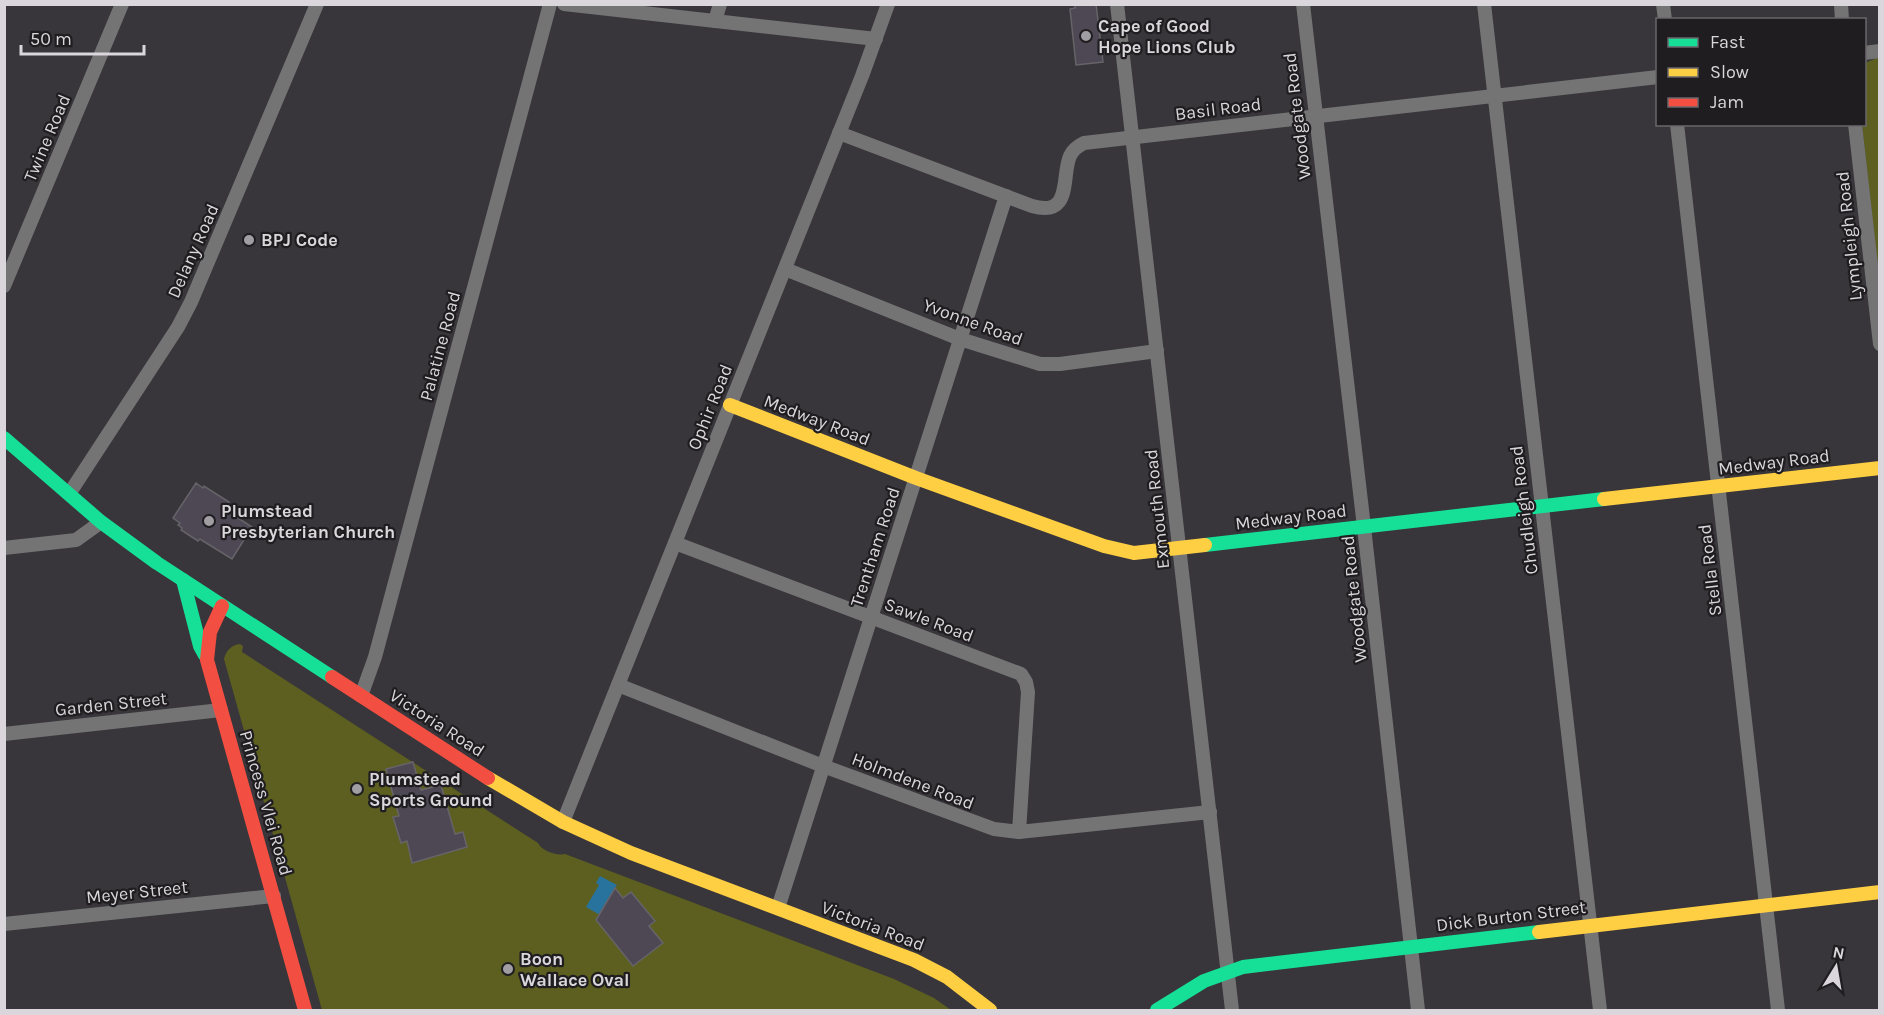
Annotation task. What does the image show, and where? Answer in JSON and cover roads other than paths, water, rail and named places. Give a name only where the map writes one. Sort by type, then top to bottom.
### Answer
[{"type":"street","name":"Twine Road","points":[[4,286],[122,4]]},
{"type":"street","name":"Delany Road","points":[[69,494],[178,327],[191,302],[317,4]]},
{"type":"street","name":"Palatine Road","points":[[361,696],[375,657],[550,4]]},
{"type":"street","points":[[564,4],[876,39]]},
{"type":"street","points":[[715,21],[720,4]]},
{"type":"street","name":"Ophir Road","points":[[562,822],[785,269],[888,4]]},
{"type":"street","name":"Exmouth Road","points":[[1117,4],[1232,1011]]},
{"type":"street","name":"Woodgate Road","points":[[1303,4],[1418,1011]]},
{"type":"street","name":"Chudleigh Road","points":[[1484,4],[1600,1011]]},
{"type":"street","name":"Basil Road","points":[[839,133],[1038,208],[1051,207],[1064,195],[1069,158],[1075,149],[1084,143],[1656,77]]},
{"type":"street","name":"Stella Road","points":[[1677,126],[1778,1011]]},
{"type":"street","name":"Lympleigh Road","points":[[1854,126],[1880,344]]},
{"type":"street","name":"Trentham Road","points":[[778,908],[1006,196]]},
{"type":"street","name":"Yvonne Road","points":[[785,269],[960,339],[1040,364],[1060,364],[1158,351]]},
{"type":"street","name":"Medway Road","points":[[730,405],[916,478],[1115,550],[1134,553],[1880,468]]},
{"type":"street","name":"Victoria Road","points":[[4,438],[101,522],[183,580],[494,782],[562,822],[632,853],[931,968],[962,987],[990,1011]]},
{"type":"street","points":[[4,548],[76,540],[101,522]]},
{"type":"street","name":"Sawle Road","points":[[675,543],[1017,672],[1024,678],[1028,692],[1019,832]]},
{"type":"street","points":[[183,580],[200,646],[207,660]]},
{"type":"street","name":"Princess Vlei Road","points":[[222,606],[212,622],[207,660],[305,1011]]},
{"type":"street","name":"Holmdene Road","points":[[618,685],[823,766],[981,825],[1019,832],[1210,812]]},
{"type":"street","name":"Garden Street","points":[[4,734],[221,710]]},
{"type":"street","name":"Dick Burton Street","points":[[1157,1011],[1196,985],[1227,971],[1266,963],[1880,892]]},
{"type":"street","name":"Meyer Street","points":[[4,924],[274,896]]},
{"type":"water","points":[[600,876],[617,885],[600,915],[586,907],[599,885],[596,883]]},
{"type":"place","name":"Cape of Good Hope Lions Club","points":[[1086,36]]},
{"type":"place","name":"BPJ Code","points":[[249,240]]},
{"type":"place","name":"Plumstead Presbyterian Church","points":[[209,521]]},
{"type":"place","name":"Plumstead Sports Ground","points":[[357,789]]},
{"type":"place","name":"Boon Wallace Oval","points":[[508,969]]}]
